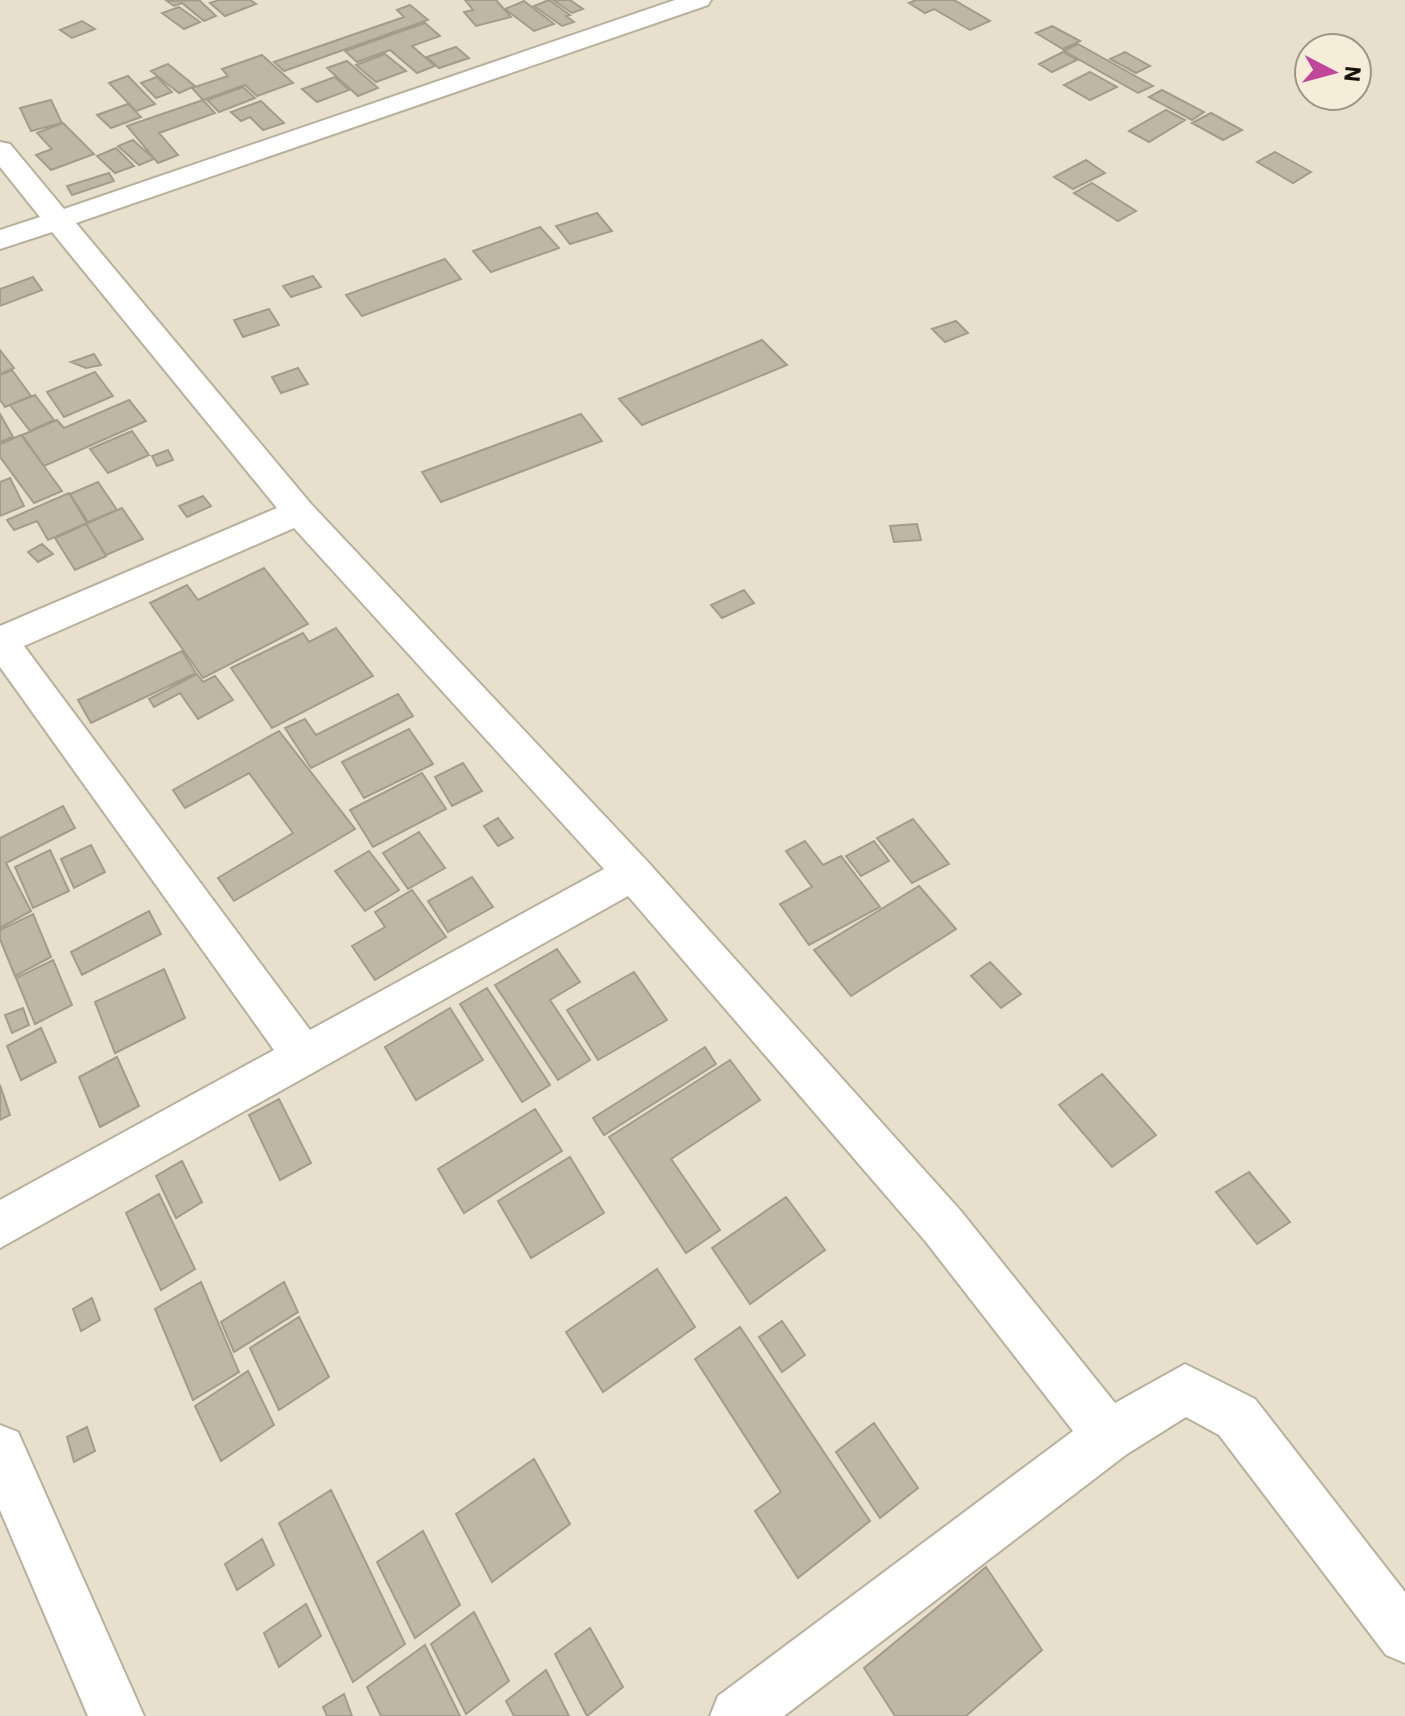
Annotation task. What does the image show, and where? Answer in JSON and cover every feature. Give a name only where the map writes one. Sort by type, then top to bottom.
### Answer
[{"type":"street","points":[[0,240],[699,0]]},
{"type":"street","points":[[0,150],[299,512],[633,873],[943,1226],[1109,1436]]},
{"type":"street","points":[[299,512],[0,641],[304,1056]]},
{"type":"street","points":[[0,1225],[633,873]]},
{"type":"street","points":[[738,1716],[1109,1436],[1185,1389],[1237,1417],[1405,1636]]},
{"type":"street","points":[[0,1450],[116,1716]]},
{"type":"building","points":[[199,0],[216,16],[204,21],[182,3],[174,6],[167,1]]},
{"type":"building","points":[[250,0],[256,4],[225,16],[210,3]]},
{"type":"building","points":[[465,0],[496,0],[511,17],[476,26],[464,12],[473,10]]},
{"type":"building","points":[[549,0],[570,15],[566,16],[574,22],[562,26],[534,6]]},
{"type":"building","points":[[553,0],[570,0],[583,9],[572,13]]},
{"type":"building","points":[[916,0],[954,0],[990,21],[970,30],[934,9],[925,13],[909,3]]},
{"type":"building","points":[[524,1],[554,24],[534,31],[505,9]]},
{"type":"building","points":[[410,5],[428,20],[284,71],[274,62],[404,17],[397,10]]},
{"type":"building","points":[[179,7],[200,22],[184,29],[162,13]]},
{"type":"building","points":[[82,21],[95,29],[72,38],[60,30]]},
{"type":"building","points":[[425,23],[440,36],[412,46],[435,66],[417,73],[390,50],[357,62],[345,51]]},
{"type":"building","points":[[1052,26],[1080,41],[1063,49],[1036,33]]},
{"type":"building","points":[[1078,44],[1153,86],[1138,93],[1064,51]]},
{"type":"building","points":[[456,47],[469,58],[439,68],[427,57]]},
{"type":"building","points":[[1063,52],[1077,60],[1052,72],[1039,64]]},
{"type":"building","points":[[1125,52],[1150,66],[1136,73],[1110,59]]},
{"type":"building","points":[[385,54],[406,71],[376,82],[356,65]]},
{"type":"building","points":[[262,55],[293,83],[257,96],[245,85],[203,100],[192,88],[228,76],[222,69]]},
{"type":"building","points":[[347,61],[378,88],[358,96],[327,68]]},
{"type":"building","points":[[168,64],[195,86],[179,93],[151,71]]},
{"type":"building","points":[[1090,72],[1117,87],[1090,100],[1064,85]]},
{"type":"building","points":[[128,76],[155,104],[136,111],[109,83]]},
{"type":"building","points":[[157,77],[172,92],[156,98],[141,83]]},
{"type":"building","points":[[335,77],[349,90],[317,102],[302,89]]},
{"type":"building","points":[[243,87],[255,98],[219,112],[207,100]]},
{"type":"building","points":[[1162,90],[1204,112],[1192,120],[1149,97]]},
{"type":"building","points":[[51,100],[62,123],[31,131],[20,108]]},
{"type":"building","points":[[203,100],[215,113],[159,133],[178,155],[158,163],[127,126]]},
{"type":"building","points":[[261,101],[284,123],[263,130],[250,117],[241,121],[231,112]]},
{"type":"building","points":[[128,104],[141,117],[111,128],[97,115]]},
{"type":"building","points":[[1166,110],[1185,120],[1149,142],[1129,131]]},
{"type":"building","points":[[1211,113],[1242,130],[1223,140],[1192,123]]},
{"type":"building","points":[[63,123],[94,154],[51,170],[36,155],[52,149],[37,133]]},
{"type":"building","points":[[133,140],[154,159],[139,165],[118,146]]},
{"type":"building","points":[[116,148],[134,166],[115,173],[97,156]]},
{"type":"building","points":[[1275,152],[1311,172],[1293,183],[1257,162]]},
{"type":"building","points":[[1086,160],[1105,173],[1073,189],[1054,177]]},
{"type":"building","points":[[109,173],[114,181],[72,195],[67,186]]},
{"type":"building","points":[[1092,183],[1136,211],[1118,221],[1074,193]]},
{"type":"building","points":[[597,213],[612,231],[570,244],[556,226]]},
{"type":"building","points":[[540,227],[559,248],[491,272],[473,251]]},
{"type":"building","points":[[445,259],[461,279],[362,316],[346,295]]},
{"type":"building","points":[[313,276],[321,287],[291,297],[283,286]]},
{"type":"building","points":[[33,277],[42,290],[0,306],[0,289]]},
{"type":"building","points":[[269,309],[279,325],[243,337],[234,320]]},
{"type":"building","points":[[956,321],[968,333],[945,342],[932,329]]},
{"type":"building","points":[[762,340],[787,365],[642,425],[619,399]]},
{"type":"building","points":[[0,350],[14,368],[0,374]]},
{"type":"building","points":[[94,354],[101,365],[86,368],[71,362]]},
{"type":"building","points":[[298,368],[308,384],[281,393],[272,377]]},
{"type":"building","points":[[12,370],[31,396],[5,407],[0,400],[0,375]]},
{"type":"building","points":[[95,372],[113,396],[64,417],[47,392]]},
{"type":"building","points":[[35,395],[54,420],[30,431],[10,405]]},
{"type":"building","points":[[129,400],[146,421],[44,466],[22,435],[57,420],[64,428]]},
{"type":"building","points":[[0,414],[13,437],[0,442]]},
{"type":"building","points":[[581,414],[602,441],[441,502],[422,472]]},
{"type":"building","points":[[132,431],[149,455],[108,473],[90,449]]},
{"type":"building","points":[[21,435],[62,491],[34,503],[0,457],[0,444]]},
{"type":"building","points":[[168,450],[173,460],[157,466],[152,456]]},
{"type":"building","points":[[10,478],[24,506],[0,516],[0,482]]},
{"type":"building","points":[[98,482],[117,510],[88,522],[70,494]]},
{"type":"building","points":[[69,493],[87,523],[48,540],[37,521],[14,530],[7,520]]},
{"type":"building","points":[[203,496],[211,506],[187,517],[179,506]]},
{"type":"building","points":[[122,508],[143,539],[106,555],[86,524]]},
{"type":"building","points":[[86,524],[106,556],[75,570],[55,538]]},
{"type":"building","points":[[917,524],[921,540],[894,542],[890,526]]},
{"type":"building","points":[[42,544],[53,554],[38,562],[28,552]]},
{"type":"building","points":[[264,568],[308,624],[203,678],[150,603],[187,585],[198,600]]},
{"type":"building","points":[[744,590],[754,603],[722,618],[711,605]]},
{"type":"building","points":[[336,628],[373,676],[272,728],[231,668],[303,633],[309,642]]},
{"type":"building","points":[[182,651],[196,673],[91,723],[78,700]]},
{"type":"building","points":[[197,674],[203,682],[215,676],[233,700],[198,719],[180,693],[154,707],[149,699]]},
{"type":"building","points":[[398,694],[413,716],[311,768],[285,728],[305,719],[316,735]]},
{"type":"building","points":[[409,729],[433,764],[364,798],[342,762]]},
{"type":"building","points":[[279,731],[355,829],[234,901],[218,878],[293,833],[249,773],[185,808],[173,790]]},
{"type":"building","points":[[463,763],[482,791],[452,806],[435,777]]},
{"type":"building","points":[[422,773],[446,809],[373,847],[350,810]]},
{"type":"building","points":[[63,806],[75,828],[6,863],[31,911],[0,928],[0,838]]},
{"type":"building","points":[[498,818],[513,838],[498,846],[484,826]]},
{"type":"building","points":[[913,819],[949,864],[912,883],[877,838]]},
{"type":"building","points":[[419,832],[445,868],[408,889],[383,853]]},
{"type":"building","points":[[805,841],[823,865],[841,856],[880,907],[809,945],[780,904],[812,887],[786,851]]},
{"type":"building","points":[[874,841],[889,861],[861,876],[846,856]]},
{"type":"building","points":[[91,845],[105,872],[74,888],[61,859]]},
{"type":"building","points":[[50,850],[69,891],[33,908],[15,867]]},
{"type":"building","points":[[369,851],[399,890],[365,911],[335,871]]},
{"type":"building","points":[[472,877],[493,907],[448,932],[428,901]]},
{"type":"building","points":[[919,886],[956,929],[851,996],[814,950]]},
{"type":"building","points":[[412,890],[446,937],[375,980],[352,946],[385,927],[375,912]]},
{"type":"building","points":[[149,911],[161,934],[82,975],[71,952]]},
{"type":"building","points":[[33,914],[51,957],[15,976],[0,939],[0,930]]},
{"type":"building","points":[[557,949],[580,982],[550,1000],[590,1060],[558,1080],[495,985]]},
{"type":"building","points":[[53,960],[72,1005],[35,1024],[16,978]]},
{"type":"building","points":[[990,962],[1021,994],[1001,1008],[971,976]]},
{"type":"building","points":[[164,969],[185,1018],[115,1053],[95,1002]]},
{"type":"building","points":[[634,972],[667,1020],[598,1060],[567,1010]]},
{"type":"building","points":[[487,988],[550,1085],[522,1102],[460,1004]]},
{"type":"building","points":[[23,1008],[29,1025],[12,1033],[5,1015]]},
{"type":"building","points":[[450,1008],[483,1060],[416,1100],[385,1047]]},
{"type":"building","points":[[41,1028],[56,1062],[21,1080],[7,1046]]},
{"type":"building","points":[[705,1047],[716,1064],[604,1135],[593,1118]]},
{"type":"building","points":[[117,1057],[139,1106],[100,1127],[79,1077]]},
{"type":"building","points":[[730,1060],[760,1100],[671,1159],[720,1230],[686,1253],[609,1137]]},
{"type":"building","points":[[1102,1074],[1156,1135],[1112,1167],[1059,1105]]},
{"type":"building","points":[[0,1085],[10,1115],[0,1120]]},
{"type":"building","points":[[279,1099],[311,1163],[280,1180],[249,1115]]},
{"type":"building","points":[[535,1109],[562,1151],[464,1213],[438,1169]]},
{"type":"building","points":[[570,1157],[604,1213],[531,1258],[498,1201]]},
{"type":"building","points":[[182,1161],[202,1202],[176,1218],[156,1176]]},
{"type":"building","points":[[1249,1172],[1290,1222],[1257,1244],[1216,1192]]},
{"type":"building","points":[[159,1194],[195,1269],[161,1290],[126,1213]]},
{"type":"building","points":[[786,1197],[825,1250],[750,1304],[712,1248]]},
{"type":"building","points":[[657,1269],[695,1327],[603,1392],[566,1332]]},
{"type":"building","points":[[201,1282],[239,1372],[193,1400],[155,1309]]},
{"type":"building","points":[[284,1282],[298,1312],[234,1352],[221,1322]]},
{"type":"building","points":[[92,1298],[100,1320],[81,1331],[73,1309]]},
{"type":"building","points":[[299,1317],[329,1377],[279,1410],[250,1348]]},
{"type":"building","points":[[782,1321],[805,1355],[782,1372],[759,1337]]},
{"type":"building","points":[[740,1327],[870,1521],[798,1578],[755,1511],[781,1492],[695,1359]]},
{"type":"building","points":[[248,1371],[274,1425],[221,1461],[195,1406]]},
{"type":"building","points":[[874,1423],[918,1488],[880,1518],[836,1452]]},
{"type":"building","points":[[87,1427],[95,1451],[74,1462],[67,1437]]},
{"type":"building","points":[[534,1459],[570,1524],[492,1582],[456,1514]]},
{"type":"building","points":[[331,1490],[405,1644],[353,1682],[279,1523]]},
{"type":"building","points":[[423,1531],[460,1605],[415,1638],[377,1562]]},
{"type":"building","points":[[262,1539],[274,1565],[237,1590],[225,1564]]},
{"type":"building","points":[[986,1567],[1042,1650],[966,1716],[895,1716],[864,1668]]},
{"type":"building","points":[[306,1604],[321,1636],[279,1667],[264,1633]]},
{"type":"building","points":[[474,1612],[509,1681],[466,1714],[431,1644]]},
{"type":"building","points":[[590,1628],[623,1687],[587,1716],[555,1654]]},
{"type":"building","points":[[425,1645],[460,1716],[381,1716],[367,1687]]},
{"type":"building","points":[[546,1670],[569,1716],[514,1716],[506,1701]]},
{"type":"building","points":[[344,1694],[352,1716],[327,1716],[323,1707]]}]
